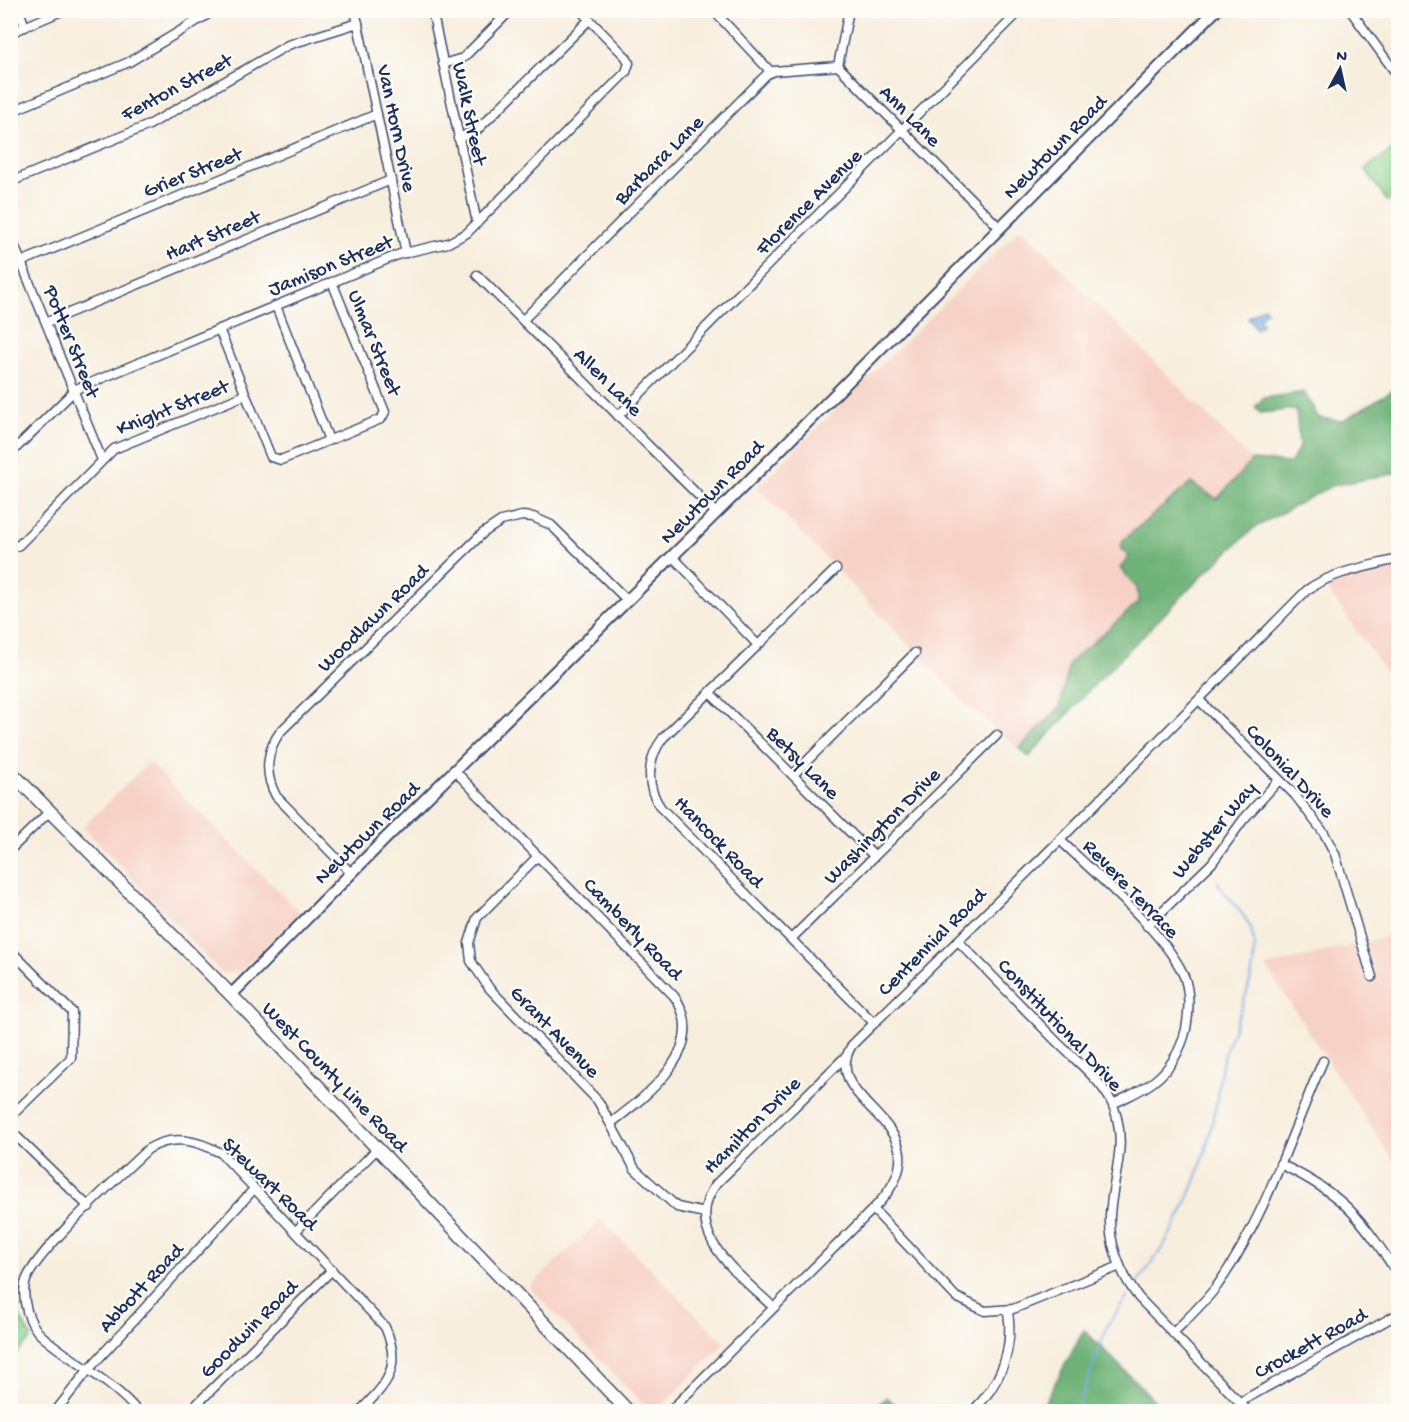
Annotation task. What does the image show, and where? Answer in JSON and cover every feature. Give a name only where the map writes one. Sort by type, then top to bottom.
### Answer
[{"type":"main road","name":"West County Line Road","points":[[10,771],[231,995],[629,1412]]},
{"type":"street","points":[[19,10],[25,27]]},
{"type":"street","points":[[10,33],[64,10]]},
{"type":"street","points":[[10,112],[129,62],[215,10]]},
{"type":"street","name":"Van Horn Drive","points":[[355,10],[406,252]]},
{"type":"street","name":"Walk Street","points":[[432,10],[477,223]]},
{"type":"street","points":[[443,64],[463,58],[511,10]]},
{"type":"street","points":[[458,138],[476,131],[589,20],[580,10]]},
{"type":"street","points":[[713,10],[771,72],[838,66],[849,10]]},
{"type":"street","name":"Florence Avenue","points":[[618,416],[903,132],[1021,10]]},
{"type":"street","name":"Newtown Road","points":[[231,995],[351,873],[673,557],[1216,10]]},
{"type":"street","points":[[1350,10],[1398,76]]},
{"type":"street","name":"Jamison Street","points":[[10,454],[74,390],[406,252],[459,238],[477,223],[626,72],[628,63],[626,57],[589,20]]},
{"type":"street","name":"Fenton Street","points":[[10,182],[149,125],[288,45],[358,23]]},
{"type":"street","name":"Ann Lane","points":[[838,66],[1000,228]]},
{"type":"street","name":"Barbara Lane","points":[[523,320],[771,72]]},
{"type":"street","name":"Grier Street","points":[[21,262],[377,114]]},
{"type":"street","name":"Hart Street","points":[[47,322],[391,180]]},
{"type":"street","name":"Potter Street","points":[[10,235],[102,460]]},
{"type":"street","name":"Allen Lane","points":[[477,275],[716,513]]},
{"type":"street","name":"Ulmar Street","points":[[329,440],[381,419],[385,408],[332,282]]},
{"type":"street","points":[[219,329],[268,450],[273,459],[281,460],[329,440],[276,306]]},
{"type":"street","name":"Knight Street","points":[[11,549],[19,545],[102,460],[122,446],[245,395]]},
{"type":"street","name":"Woodlawn Road","points":[[351,873],[276,796],[270,780],[268,758],[281,731],[419,595],[493,525],[522,516],[533,517],[551,525],[628,601]]},
{"type":"street","points":[[673,557],[757,644]]},
{"type":"street","name":"Centennial Road","points":[[844,1058],[852,1045],[1060,840],[1307,590],[1327,578],[1398,560]]},
{"type":"street","name":"Hancock Road","points":[[836,569],[757,644],[656,747],[650,774],[654,795],[661,808],[874,1023]]},
{"type":"street","points":[[793,775],[915,653]]},
{"type":"street","name":"Betsy Lane","points":[[710,693],[874,856]]},
{"type":"street","name":"Colonial Drive","points":[[1199,700],[1306,808],[1329,840],[1372,977]]},
{"type":"street","name":"Washington Drive","points":[[791,939],[997,735]]},
{"type":"street","name":"Camberly Road","points":[[455,771],[674,996],[682,1010],[686,1037],[679,1056],[635,1103],[611,1123]]},
{"type":"street","name":"Webster Way","points":[[1147,926],[1212,863],[1243,820],[1279,780]]},
{"type":"street","points":[[10,850],[50,811]]},
{"type":"street","name":"Revere Terrace","points":[[1060,840],[1147,926],[1173,955],[1184,977],[1188,998],[1186,1026],[1177,1054],[1152,1084],[1113,1104]]},
{"type":"street","name":"Grant Avenue","points":[[538,856],[477,918],[469,943],[471,961],[489,988],[598,1101],[630,1162],[661,1195],[684,1210],[705,1213]]},
{"type":"street","name":"Constitutional Drive","points":[[958,941],[1090,1075],[1113,1104],[1119,1123],[1121,1149],[1110,1214],[1113,1245],[1120,1266],[1134,1292],[1249,1412]]},
{"type":"street","points":[[10,950],[72,1012],[71,1058],[10,1118]]},
{"type":"street","points":[[669,1412],[873,1209],[894,1184],[900,1153],[897,1142],[887,1124],[846,1080],[844,1058]]},
{"type":"street","name":"Hamilton Drive","points":[[705,1213],[707,1199],[716,1184],[844,1058]]},
{"type":"street","points":[[1173,1333],[1209,1296],[1235,1258],[1280,1164],[1323,1061]]},
{"type":"street","points":[[10,1130],[89,1207]]},
{"type":"street","name":"Stewart Road","points":[[138,1412],[89,1369],[40,1334],[29,1316],[25,1283],[39,1258],[148,1149],[159,1142],[172,1140],[196,1142],[221,1153],[386,1327],[393,1361],[388,1381],[359,1412]]},
{"type":"street","points":[[296,1231],[378,1148]]},
{"type":"street","points":[[1280,1164],[1321,1186],[1347,1206],[1364,1223],[1398,1274]]},
{"type":"street","name":"Abbott Road","points":[[55,1412],[89,1369],[254,1189]]},
{"type":"street","points":[[873,1209],[957,1297],[985,1311],[1008,1311],[1120,1266]]},
{"type":"street","points":[[705,1213],[705,1225],[712,1244],[774,1307]]},
{"type":"street","name":"Goodwin Road","points":[[189,1412],[332,1270]]},
{"type":"street","points":[[972,1412],[990,1393],[1003,1369],[1010,1336],[1008,1311]]},
{"type":"street","name":"Crockett Road","points":[[1240,1402],[1398,1314]]},
{"type":"shaded area","points":[[1021,228],[1252,460],[1217,499],[1129,556],[1120,568],[1137,588],[1139,602],[1069,663],[1060,707],[1019,749],[966,704],[757,487]]},
{"type":"shaded area","points":[[1398,567],[1398,690],[1324,584]]},
{"type":"shaded area","points":[[149,762],[300,913],[239,972],[222,973],[83,827]]},
{"type":"shaded area","points":[[1398,933],[1398,1168],[1266,967]]},
{"type":"shaded area","points":[[601,1219],[724,1343],[660,1408],[645,1406],[529,1287]]},
{"type":"green space","points":[[1395,148],[1398,153],[1398,193],[1387,201],[1365,169]]},
{"type":"green space","points":[[1398,387],[1398,473],[1331,486],[1254,528],[1203,575],[1100,679],[1029,757],[1019,749],[1060,707],[1069,663],[1139,602],[1137,588],[1120,568],[1129,556],[1121,548],[1123,540],[1191,483],[1217,499],[1252,460],[1291,463],[1299,447],[1296,409],[1260,413],[1255,407],[1264,398],[1304,392],[1319,418],[1342,421]]},
{"type":"green space","points":[[11,1295],[15,1295],[20,1318],[32,1338],[11,1359]]},
{"type":"green space","points":[[1084,1330],[1165,1411],[1040,1411]]},
{"type":"green space","points":[[887,1397],[902,1411],[870,1411],[885,1399]]},
{"type":"water","points":[[1264,307],[1267,311],[1259,318],[1263,324],[1256,329],[1248,317]]},
{"type":"waterway","points":[[1135,1285],[1163,1247],[1194,1184],[1209,1139],[1223,1061],[1245,999],[1252,971],[1254,943],[1249,925],[1217,881]]},
{"type":"waterway","points":[[1076,1412],[1108,1324],[1129,1295]]}]
